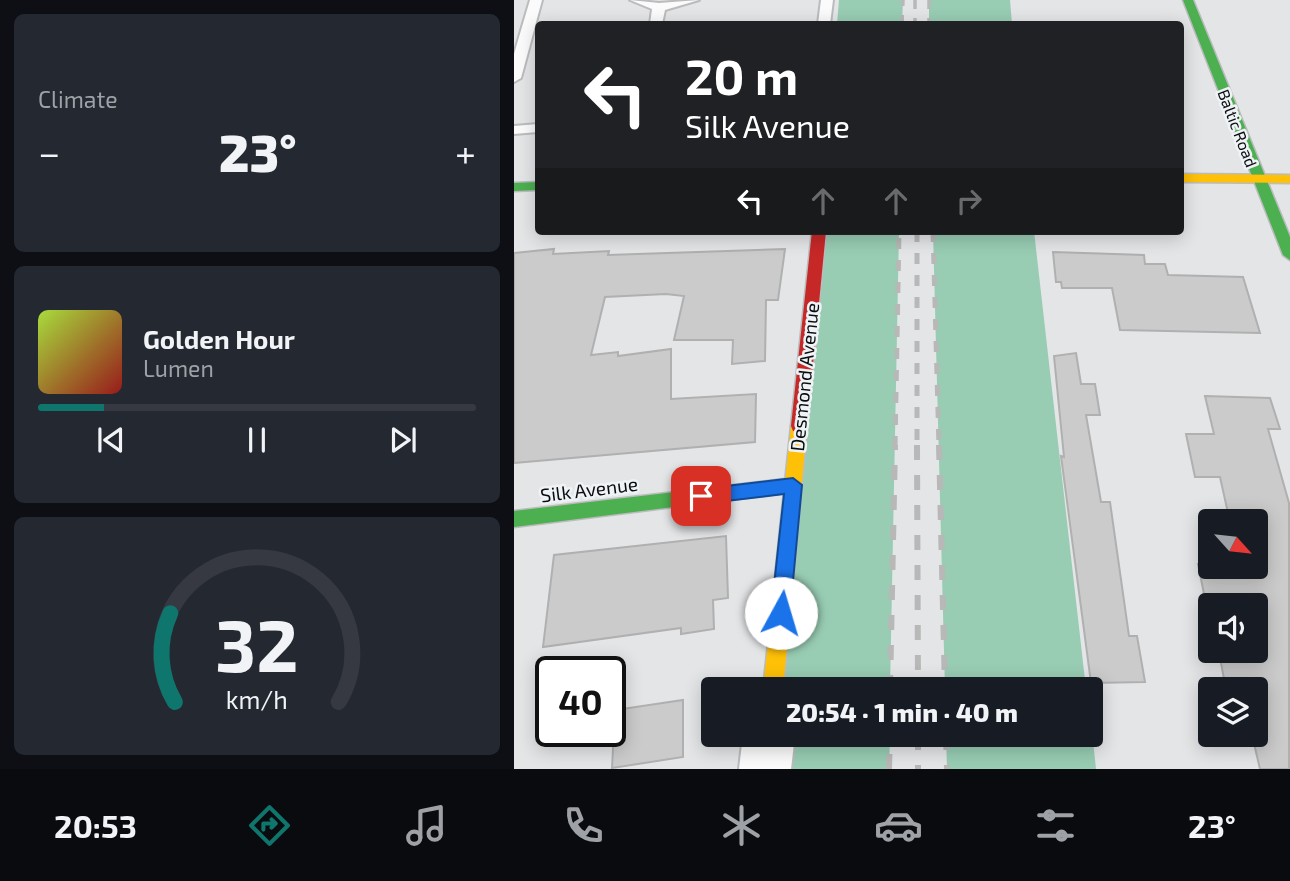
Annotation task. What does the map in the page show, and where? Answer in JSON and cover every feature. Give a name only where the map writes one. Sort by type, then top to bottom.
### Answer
[{"type":"street","name":"Baltic Road","points":[[1188,0],[1289,255]]},
{"type":"street","points":[[1184,178],[1289,178]]},
{"type":"street","points":[[514,187],[535,186]]},
{"type":"street","name":"Desmond Avenue","points":[[774,677],[818,235]]},
{"type":"street","name":"Silk Avenue","points":[[514,519],[793,485]]},
{"type":"street","points":[[765,769],[768,747]]},
{"type":"lane","points":[[514,78],[536,0]]},
{"type":"lane","points":[[636,0],[659,7],[692,0]]},
{"type":"lane","points":[[824,21],[827,0]]},
{"type":"lane","points":[[657,21],[659,7]]},
{"type":"lane","points":[[514,130],[535,128]]},
{"type":"green space","points":[[839,0],[903,0],[902,21],[837,21]]},
{"type":"green space","points":[[929,0],[1010,0],[1012,21],[929,21]]},
{"type":"green space","points":[[818,235],[899,235],[890,677],[774,677]]},
{"type":"green space","points":[[933,235],[1034,235],[1085,677],[945,677]]},
{"type":"green space","points":[[768,747],[890,747],[889,769],[765,769]]},
{"type":"green space","points":[[946,747],[1094,747],[1096,769],[947,769]]},
{"type":"building","points":[[554,249],[553,254],[609,251],[608,255],[785,249],[778,300],[766,300],[765,361],[732,364],[733,340],[674,340],[684,296],[666,294],[605,297],[591,355],[618,352],[618,356],[671,349],[671,399],[756,394],[755,442],[514,463],[514,253]]},
{"type":"building","points":[[1053,252],[1144,255],[1145,264],[1165,264],[1168,275],[1243,277],[1260,333],[1120,330],[1112,288],[1062,288],[1061,282],[1056,282]]},
{"type":"building","points":[[1076,353],[1081,384],[1095,384],[1100,415],[1086,415],[1101,502],[1110,502],[1129,636],[1137,636],[1145,682],[1103,683],[1103,677],[1090,677],[1061,456],[1064,457],[1054,356]]},
{"type":"building","points":[[1205,396],[1270,398],[1280,429],[1268,429],[1289,503],[1289,769],[1260,769],[1255,747],[1268,747],[1268,677],[1224,677],[1221,663],[1268,663],[1268,593],[1204,593],[1201,579],[1268,579],[1268,509],[1227,509],[1220,477],[1195,477],[1186,434],[1214,434]]},
{"type":"building","points":[[726,536],[728,598],[713,600],[714,629],[681,634],[681,628],[543,647],[554,555]]},
{"type":"building","points":[[683,700],[683,757],[612,768],[613,747],[626,747],[626,708]]},
{"type":"railway","points":[[902,21],[903,0]]},
{"type":"railway","points":[[915,0],[915,21]]},
{"type":"railway","points":[[929,0],[929,21]]},
{"type":"railway","points":[[895,447],[899,235]]},
{"type":"railway","points":[[917,235],[917,445]]},
{"type":"railway","points":[[933,235],[939,447]]},
{"type":"railway","points":[[890,677],[895,445]]},
{"type":"railway","points":[[917,445],[918,677]]},
{"type":"railway","points":[[939,445],[945,677]]},
{"type":"railway","points":[[889,769],[890,747]]},
{"type":"railway","points":[[918,747],[918,769]]},
{"type":"railway","points":[[946,747],[947,769]]},
{"type":"traffic: fast","points":[[1188,0],[1290,255]]},
{"type":"traffic: fast","points":[[514,187],[535,186]]},
{"type":"traffic: fast","points":[[514,519],[793,485]]},
{"type":"traffic: slow","points":[[1184,178],[1290,179]]},
{"type":"traffic: slow","points":[[774,677],[799,426]]},
{"type":"traffic: jam","points":[[799,426],[819,235]]},
{"type":"route","points":[[701,496],[793,485],[781,613]]}]
